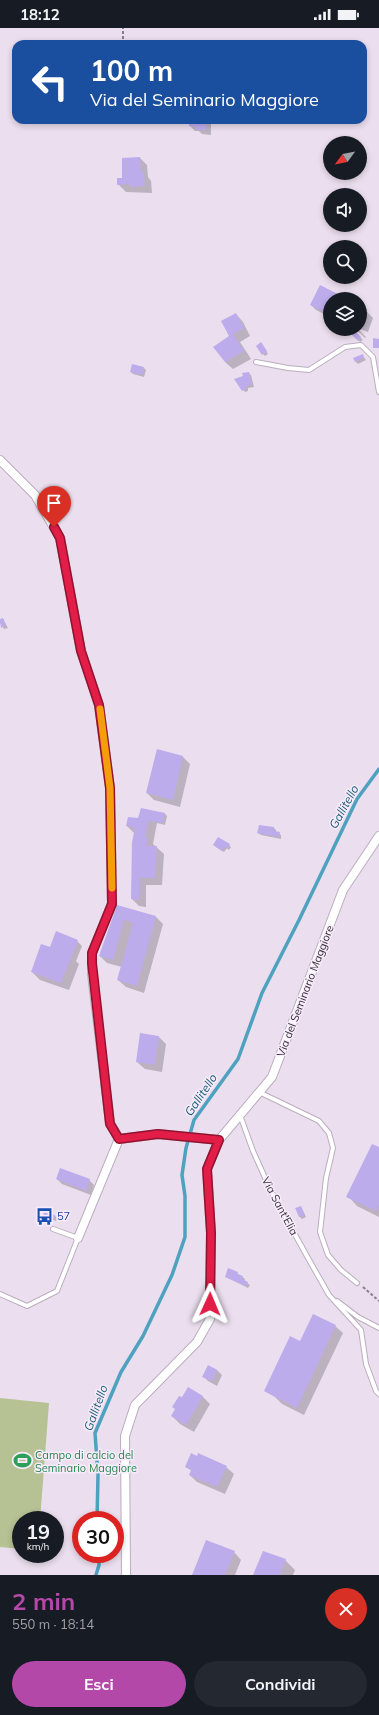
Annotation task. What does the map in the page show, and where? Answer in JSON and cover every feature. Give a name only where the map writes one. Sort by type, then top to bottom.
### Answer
[{"type":"street","points":[[0,460],[35,495],[60,538],[81,651],[99,705],[110,788],[112,904],[92,953],[92,974],[110,1124],[119,1139]]},
{"type":"street","name":"Via del Seminario Maggiore","points":[[126,1575],[125,1436],[136,1405],[197,1342],[210,1319],[211,1233],[207,1169],[215,1140],[272,1077],[344,890],[379,836]]},
{"type":"street","points":[[119,1139],[158,1134],[215,1140]]},
{"type":"street","points":[[78,1238],[119,1139]]},
{"type":"lane","points":[[256,362],[309,370],[345,347],[362,345],[372,357],[379,392]]},
{"type":"lane","points":[[259,1092],[319,1121],[329,1133],[333,1148],[326,1178],[320,1232],[328,1256],[341,1270],[357,1283]]},
{"type":"lane","name":"Via Sant'Elia","points":[[240,1114],[253,1151],[271,1191],[329,1295],[361,1330],[366,1364],[376,1391],[379,1394]]},
{"type":"lane","points":[[0,1294],[27,1306],[57,1291],[78,1238],[53,1229]]},
{"type":"lane","name":"Via Sant'Elia","points":[[329,1295],[358,1317],[379,1328]]},
{"type":"path","points":[[123,28],[123,40]]},
{"type":"path","points":[[357,1283],[379,1300]]},
{"type":"green space","name":"Campo di calcio del Seminario Maggiore","points":[[0,1398],[49,1403],[41,1511],[12,1511],[12,1548],[0,1547]]},
{"type":"building","points":[[189,124],[207,124],[206,130],[196,130],[196,127],[189,126]]},
{"type":"building","points":[[140,157],[141,172],[144,172],[145,186],[130,187],[130,184],[117,185],[117,178],[122,178],[122,158]]},
{"type":"building","points":[[320,285],[334,292],[323,292],[323,312],[310,305]]},
{"type":"building","points":[[236,313],[244,328],[233,334],[244,351],[225,362],[213,347],[229,336],[221,321]]},
{"type":"building","points":[[353,336],[361,337],[358,341]]},
{"type":"building","points":[[373,338],[379,339],[379,348],[373,348]]},
{"type":"building","points":[[261,342],[267,351],[262,355],[256,346]]},
{"type":"building","points":[[363,354],[364,358],[355,362],[353,358]]},
{"type":"building","points":[[132,364],[144,367],[142,375],[130,372]]},
{"type":"building","points":[[249,372],[252,385],[246,386],[247,388],[242,391],[234,379],[243,376],[242,373]]},
{"type":"building","points":[[3,618],[6,625],[1,628],[0,619]]},
{"type":"building","points":[[157,749],[183,756],[173,800],[146,793]]},
{"type":"building","points":[[141,808],[165,813],[163,823],[148,821],[145,837],[148,838],[146,846],[157,846],[155,878],[139,878],[139,900],[131,899],[132,842],[135,828],[126,826],[128,817],[138,818]]},
{"type":"building","points":[[259,825],[274,827],[274,831],[280,832],[279,837],[257,833]]},
{"type":"building","points":[[218,837],[230,844],[227,849],[224,847],[222,851],[213,845]]},
{"type":"building","points":[[117,905],[156,916],[137,986],[117,980],[133,923],[124,920],[113,960],[99,956]]},
{"type":"building","points":[[56,931],[78,940],[61,983],[31,972],[41,944],[50,947]]},
{"type":"building","points":[[140,1033],[159,1036],[155,1065],[136,1062]]},
{"type":"building","points":[[372,1144],[379,1147],[379,1205],[376,1211],[346,1197]]},
{"type":"building","points":[[60,1168],[90,1179],[86,1191],[56,1179]]},
{"type":"building","points":[[301,1206],[305,1215],[299,1217],[295,1208]]},
{"type":"building","points":[[44,1212],[55,1215],[54,1219],[43,1216]]},
{"type":"building","points":[[228,1268],[243,1276],[242,1279],[248,1282],[246,1286],[225,1277]]},
{"type":"building","points":[[313,1314],[336,1325],[297,1408],[264,1391],[290,1336],[300,1341]]},
{"type":"building","points":[[208,1365],[217,1370],[212,1381],[202,1377]]},
{"type":"building","points":[[188,1387],[203,1396],[186,1425],[171,1416],[175,1409],[172,1407],[179,1396],[182,1397]]},
{"type":"building","points":[[191,1453],[197,1456],[198,1453],[227,1466],[217,1487],[189,1475],[191,1470],[185,1467]]},
{"type":"building","points":[[206,1540],[235,1551],[225,1575],[192,1575]]},
{"type":"building","points":[[263,1551],[286,1559],[280,1575],[253,1575]]},
{"type":"waterway","name":"Gallitello","points":[[97,1511],[98,1475],[95,1433],[121,1372],[143,1336],[172,1275],[185,1237],[185,1196],[182,1175],[186,1148],[194,1120],[238,1059],[262,993],[357,799],[379,769]]},
{"type":"waterway","name":"Gallitello","points":[[96,1575],[99,1563]]},
{"type":"slow traffic","points":[[100,709],[110,788],[112,888]]},
{"type":"place","name":"57","points":[[44,1216]]},
{"type":"place","name":"Campo di calcio del Seminario Maggiore","points":[[22,1461]]},
{"type":"route","points":[[54,527],[60,538],[81,651],[99,705],[110,788],[112,904],[92,953],[92,974],[110,1124],[119,1139],[158,1134],[219,1140],[207,1169],[211,1233],[210,1304]]}]
